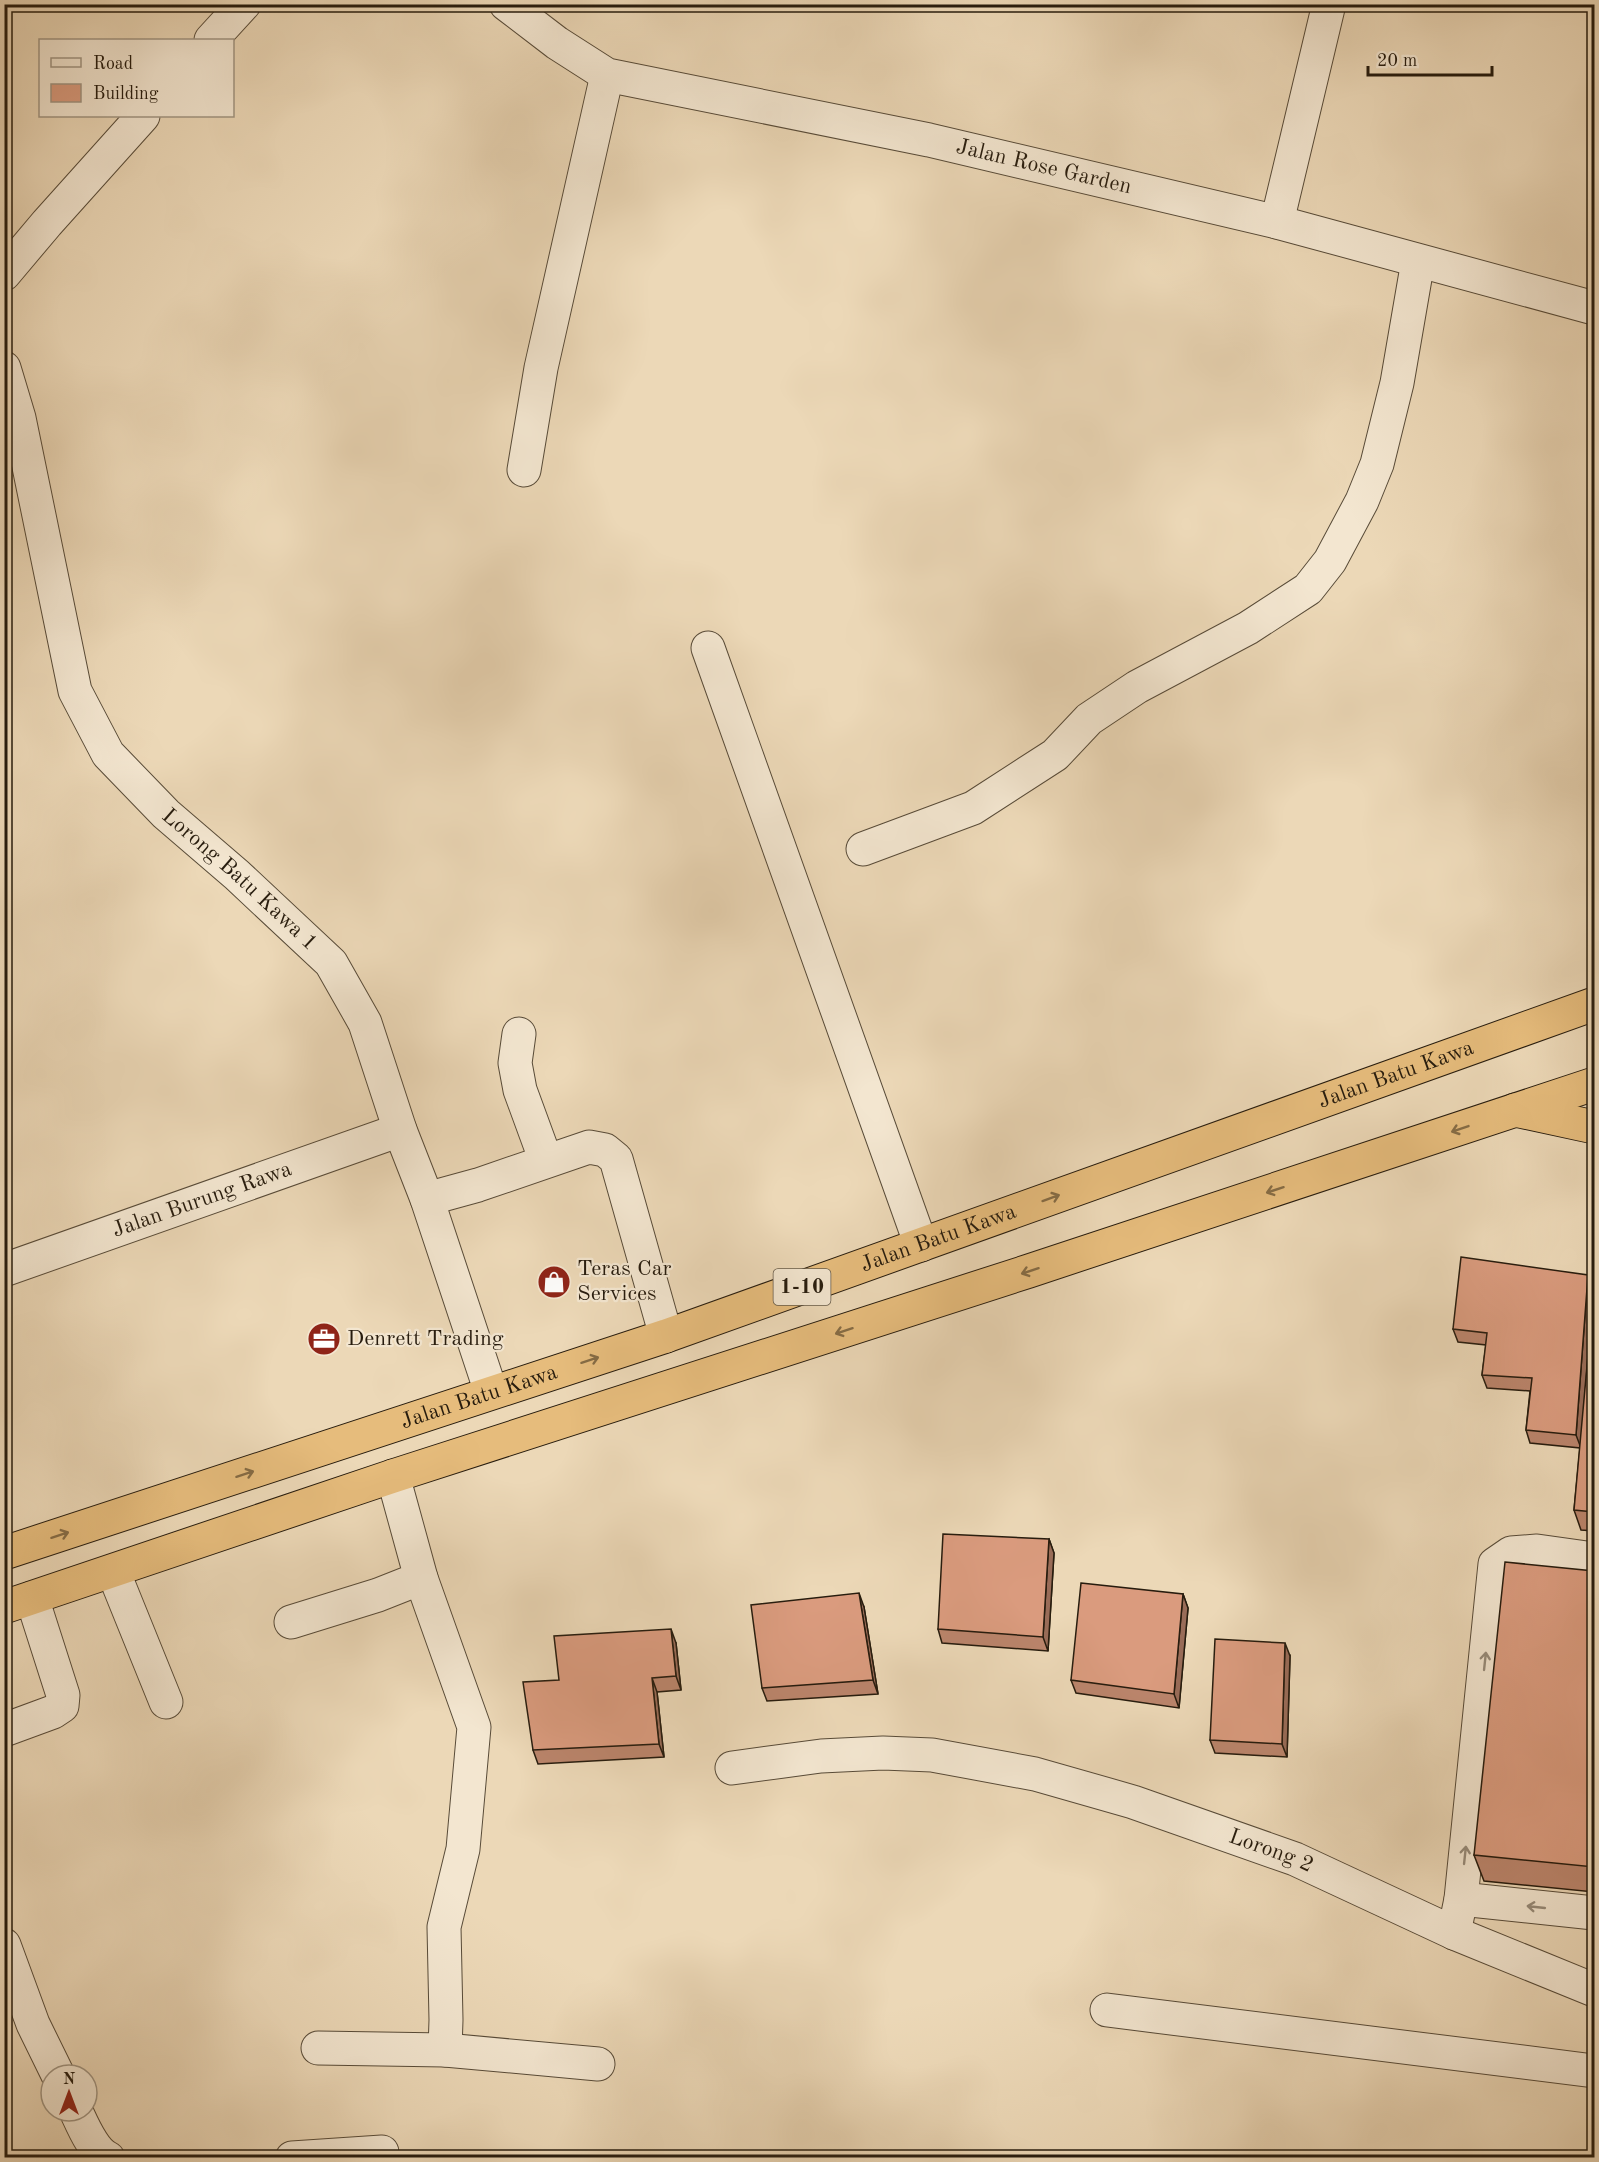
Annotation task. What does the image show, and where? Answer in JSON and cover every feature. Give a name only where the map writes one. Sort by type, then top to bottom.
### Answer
[{"type":"highway","name":"Jalan Batu Kawa","points":[[4,1553],[666,1336],[1594,1004]]},
{"type":"highway","name":"1-10","points":[[18,1603],[393,1476],[1029,1272],[1594,1084]]},
{"type":"highway","points":[[1515,1110],[1594,1127]]},
{"type":"street","points":[[212,39],[244,4]]},
{"type":"street","name":"Jalan Rose Garden","points":[[506,4],[557,44],[607,75],[929,140],[1277,222],[1594,308]]},
{"type":"street","points":[[1277,222],[1329,4]]},
{"type":"street","points":[[524,470],[541,368],[607,75]]},
{"type":"street","points":[[4,274],[46,223],[142,117]]},
{"type":"street","points":[[863,849],[973,808],[1055,755],[1089,719],[1137,687],[1248,628],[1308,589],[1330,561],[1362,501],[1377,464],[1397,383],[1418,261]]},
{"type":"street","name":"Lorong Batu Kawa 1","points":[[4,368],[19,418],[75,691],[108,754],[166,814],[237,875],[332,963],[365,1023],[491,1392]]},
{"type":"street","points":[[708,648],[921,1245]]},
{"type":"street","points":[[519,1034],[515,1063],[520,1090],[546,1161]]},
{"type":"street","name":"Jalan Burung Rawa","points":[[4,1270],[400,1130]]},
{"type":"street","points":[[427,1200],[589,1147],[605,1150],[616,1159],[666,1336]]},
{"type":"street","points":[[393,1476],[421,1578],[474,1727],[463,1849],[444,1927],[445,2050]]},
{"type":"street","points":[[1455,1933],[1461,1899],[1495,1564],[1511,1552],[1537,1551],[1594,1559]]},
{"type":"street","points":[[113,1571],[166,1702]]},
{"type":"street","points":[[291,1622],[378,1595],[421,1578]]},
{"type":"street","points":[[4,1730],[54,1712],[62,1706],[63,1695],[18,1603]]},
{"type":"street","name":"Lorong 2","points":[[732,1768],[821,1756],[883,1753],[932,1755],[1035,1774],[1133,1802],[1295,1858],[1455,1933],[1594,1990]]},
{"type":"street","points":[[1461,1899],[1594,1913]]},
{"type":"street","points":[[4,1945],[33,2024],[52,2063]]},
{"type":"street","points":[[1107,2010],[1594,2071]]},
{"type":"street","points":[[318,2048],[445,2050],[598,2064]]},
{"type":"street","points":[[83,2123],[102,2155],[108,2157]]},
{"type":"street","points":[[292,2157],[382,2152]]},
{"type":"building","points":[[1461,1257],[1588,1275],[1576,1435],[1526,1430],[1532,1378],[1482,1375],[1487,1333],[1453,1329]]},
{"type":"building","points":[[1594,1309],[1594,1342],[1592,1342]]},
{"type":"building","points":[[1588,1355],[1594,1356],[1594,1512],[1574,1510]]},
{"type":"building","points":[[943,1534],[1049,1539],[1043,1637],[938,1629]]},
{"type":"building","points":[[1505,1562],[1594,1571],[1594,1867],[1474,1855]]},
{"type":"building","points":[[1081,1583],[1183,1594],[1174,1694],[1071,1680]]},
{"type":"building","points":[[859,1593],[873,1680],[762,1688],[751,1605]]},
{"type":"building","points":[[671,1629],[676,1676],[652,1678],[659,1744],[533,1750],[523,1682],[559,1680],[554,1636]]},
{"type":"building","points":[[1215,1639],[1285,1643],[1282,1744],[1210,1740]]},
{"type":"place","name":"Teras Car Services","points":[[554,1282]]},
{"type":"place","name":"Denrett Trading","points":[[324,1339]]}]
